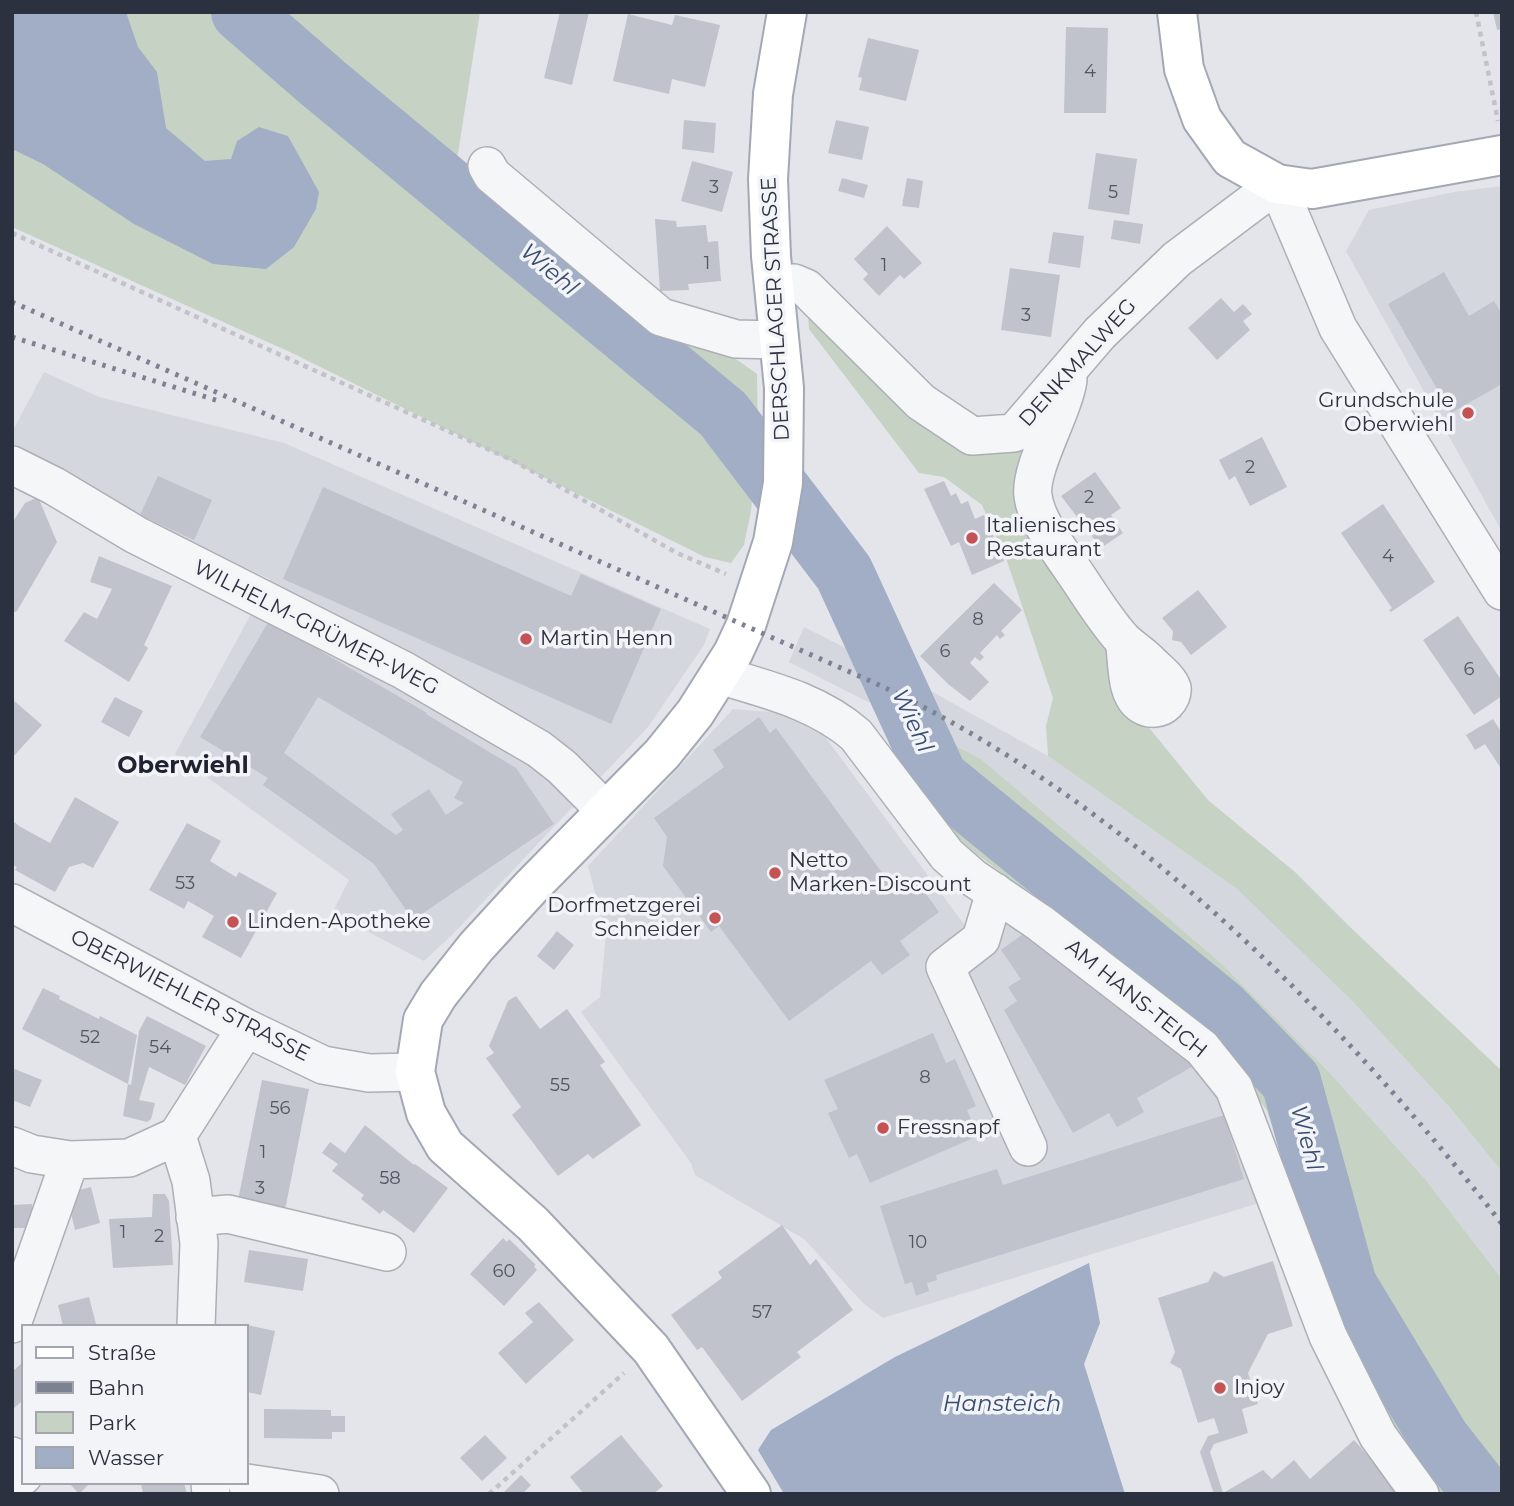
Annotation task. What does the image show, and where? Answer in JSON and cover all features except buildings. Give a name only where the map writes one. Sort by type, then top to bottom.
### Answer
[{"type":"main road","name":"DERSCHLAGER STRASSE","points":[[415,1072],[423,1020],[438,995],[485,937],[662,754],[695,713],[733,653],[759,585],[773,542],[783,483],[784,388],[778,340],[768,179],[773,94],[787,12]]},
{"type":"main road","points":[[1177,12],[1184,69],[1202,119],[1230,158],[1277,184],[1312,188],[1500,141]]},
{"type":"main road","points":[[415,1072],[426,1113],[445,1146],[533,1224],[651,1349],[751,1494]]},
{"type":"street","points":[[487,166],[492,175],[539,216],[661,317],[736,339],[778,340]]},
{"type":"street","name":"DENKMALWEG","points":[[774,285],[794,283],[806,288],[921,402],[972,436],[1014,433],[1100,333],[1177,259],[1277,184]]},
{"type":"street","points":[[1277,184],[1338,328],[1502,591]]},
{"type":"street","points":[[1069,368],[1063,402],[1035,474],[1033,499],[1042,520],[1068,563],[1124,641]]},
{"type":"street","name":"WILHELM-GRÜMER-WEG","points":[[12,465],[54,486],[136,535],[426,683],[539,749],[562,767],[606,811]]},
{"type":"street","name":"AM HANS-TEICH","points":[[719,675],[808,703],[839,719],[856,735],[947,855],[972,877],[1040,923],[1202,1048],[1234,1088],[1328,1336],[1378,1436],[1420,1494]]},
{"type":"street","points":[[995,892],[981,939],[945,967],[1028,1147]]},
{"type":"street","name":"OBERWIEHLER STRASSE","points":[[12,903],[247,1028],[323,1065],[369,1073],[415,1072]]},
{"type":"street","points":[[12,1146],[32,1154],[70,1160],[129,1158],[177,1136],[247,1028]]},
{"type":"street","points":[[177,1136],[191,1181],[199,1243],[196,1324]]},
{"type":"street","points":[[12,1324],[70,1160]]},
{"type":"street","points":[[195,1217],[228,1214],[387,1252]]},
{"type":"street","points":[[12,1455],[21,1472]]},
{"type":"street","points":[[248,1483],[320,1494]]},
{"type":"path","points":[[1476,12],[1500,141]]},
{"type":"path","points":[[12,233],[514,461],[677,553],[759,585]]},
{"type":"path","points":[[489,1494],[651,1349]]},
{"type":"shaded area","name":"Grundschule Oberwiehl","points":[[1502,186],[1502,532],[1346,251],[1369,210],[1454,192]]},
{"type":"shaded area","points":[[44,372],[99,397],[284,443],[710,629],[704,645],[648,727],[453,934],[424,961],[332,913],[349,880],[175,754],[270,579],[140,524],[12,449],[12,432]]},
{"type":"shaded area","points":[[804,627],[927,689],[1048,756],[1237,889],[1353,1002],[1451,1109],[1502,1172],[1502,1279],[1425,1179],[1329,1072],[1221,963],[981,759],[789,662]]},
{"type":"shaded area","points":[[733,709],[809,715],[966,927],[1001,902],[1216,1071],[1259,1203],[883,1318],[864,1304],[804,1239],[695,1175],[691,1163],[581,1012],[600,997],[606,934],[588,866]]},
{"type":"green space","points":[[12,12],[480,12],[457,160],[757,374],[758,443],[751,511],[744,545],[731,563],[705,557],[292,353],[12,227]]},
{"type":"green space","points":[[808,315],[967,438],[1054,397],[1029,465],[1106,625],[1124,697],[1208,800],[1295,872],[1502,1071],[1502,1172],[1451,1109],[1353,1002],[1237,889],[1048,756],[1046,726],[1053,698],[1007,561],[982,505],[944,477],[919,473],[809,329]]},
{"type":"green space","points":[[881,707],[981,759],[1221,963],[1329,1072],[1425,1179],[1502,1279],[1502,1494],[1431,1494],[1371,1397],[1311,1247],[1267,1111],[1236,1065],[1201,1021],[975,853],[921,806]]},
{"type":"water","points":[[12,12],[126,12],[138,47],[157,72],[166,128],[205,161],[231,159],[237,141],[259,127],[288,136],[319,192],[316,209],[294,247],[266,269],[213,264],[134,224],[43,164],[12,149]]},
{"type":"water","name":"Hansteich","points":[[1089,1263],[1100,1323],[1084,1364],[1125,1494],[784,1494],[758,1450],[771,1430],[895,1357]]},
{"type":"waterway","name":"Wiehl","points":[[241,12],[324,84],[723,414],[844,573],[938,778],[1221,1009],[1291,1081],[1347,1285],[1440,1439],[1483,1494]]},
{"type":"railway","points":[[12,302],[875,683],[966,731],[1054,786],[1138,849],[1219,917],[1296,990],[1369,1066],[1438,1144],[1502,1224]]},
{"type":"railway","points":[[12,337],[219,401]]},
{"type":"place","name":"Grundschule Oberwiehl","points":[[1468,413]]},
{"type":"place","name":"Italienisches Restaurant","points":[[972,538]]},
{"type":"place","name":"Martin Henn","points":[[526,639]]},
{"type":"place","name":"Netto Marken-Discount","points":[[775,873]]},
{"type":"place","name":"Dorfmetzgerei Schneider","points":[[715,918]]},
{"type":"place","name":"Linden-Apotheke","points":[[233,922]]},
{"type":"place","name":"Fressnapf","points":[[883,1128]]},
{"type":"place","name":"Injoy","points":[[1220,1388]]},
{"type":"district","name":"Oberwiehl","points":[[183,766]]}]
